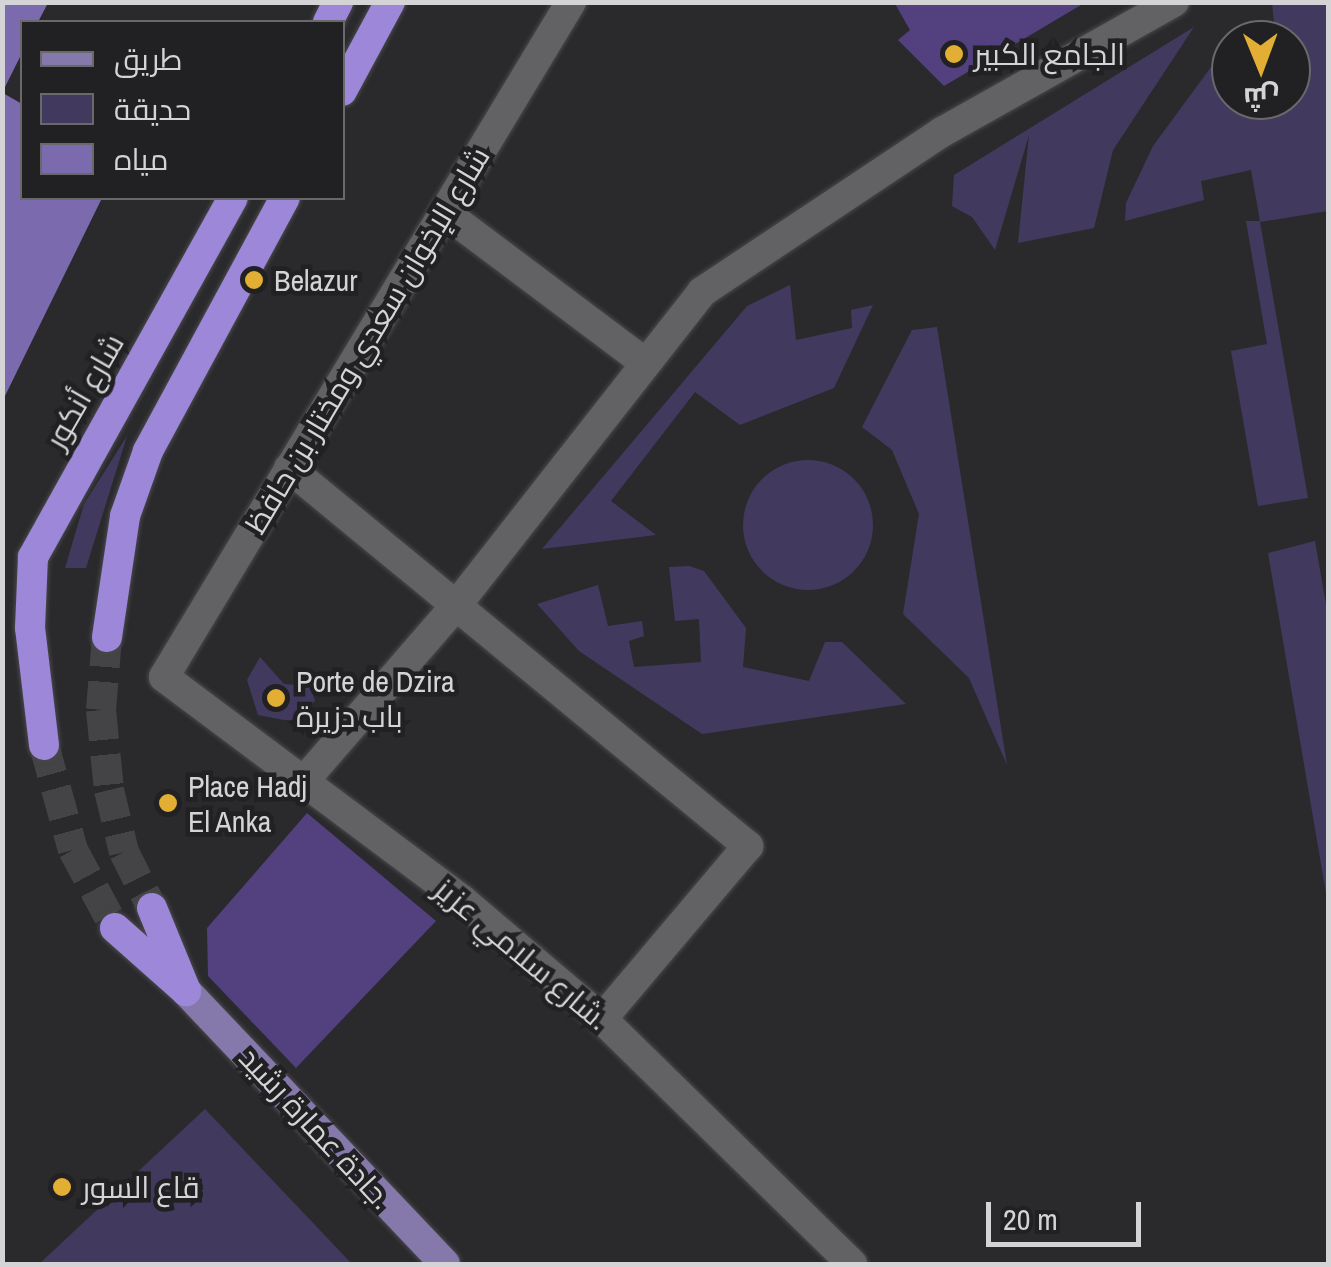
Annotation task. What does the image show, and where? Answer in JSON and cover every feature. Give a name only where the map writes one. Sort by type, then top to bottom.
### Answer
[{"type":"highway","points":[[345,85],[390,2]]},
{"type":"highway","name":"شارع أنكور","points":[[44,745],[30,628],[30,574],[41,536],[232,200]]},
{"type":"highway","points":[[108,637],[135,484],[284,200]]},
{"type":"highway","points":[[152,908],[186,992]]},
{"type":"highway","points":[[115,928],[186,992]]},
{"type":"main road","name":"جادة عمارة رشيد.","points":[[186,992],[445,1264]]},
{"type":"street","name":"شارع الإخوان سعدي ومختار بن حافظ","points":[[164,676],[570,2]]},
{"type":"street","points":[[302,782],[460,602],[644,362],[728,270],[942,132],[1174,2]]},
{"type":"street","points":[[444,212],[644,362]]},
{"type":"street","points":[[290,468],[460,602],[748,846],[602,1020]]},
{"type":"street","name":"شارع سلامي عزيز.","points":[[164,676],[602,1020],[852,1264]]},
{"type":"green space","points":[[1272,3],[1328,3],[1328,211],[1260,222],[1308,498],[1258,506],[1231,351],[1267,344],[1246,221],[1260,221],[1251,170],[1201,181],[1204,200],[1125,221],[1126,203],[1153,146],[1211,67],[1211,120],[1311,120],[1311,20],[1274,20]]},
{"type":"green space","points":[[1194,27],[1113,150],[1094,228],[1018,243],[1029,135],[995,250],[972,217],[952,206],[954,175]]},
{"type":"green space","points":[[790,285],[796,340],[852,328],[851,310],[873,305],[834,388],[740,425],[695,392],[611,501],[656,535],[542,549],[747,306]]},
{"type":"green space","points":[[937,327],[1007,765],[969,678],[903,614],[919,514],[892,450],[862,427],[912,330]]},
{"type":"green space","points":[[127,436],[86,568],[65,568],[84,504]]},
{"type":"green space","points":[[808,460],[833,465],[854,479],[868,500],[873,525],[868,550],[854,571],[833,585],[808,590],[783,585],[762,571],[748,550],[743,525],[748,500],[762,479],[783,465]]},
{"type":"green space","points":[[1315,541],[1328,616],[1328,905],[1268,553]]},
{"type":"green space","points":[[689,566],[704,571],[746,628],[743,667],[809,681],[825,642],[842,642],[906,704],[702,734],[579,651],[537,604],[598,585],[608,626],[642,621],[644,636],[629,641],[634,667],[701,662],[699,619],[675,621],[669,567]]},
{"type":"green space","points":[[260,657],[284,684],[309,686],[315,700],[307,713],[289,721],[258,715],[247,680]]},
{"type":"green space","points":[[205,1109],[352,1264],[39,1264]]},
{"type":"water","points":[[3,2],[48,3],[39,20],[20,20],[20,57],[3,91]]},
{"type":"water","points":[[3,93],[20,103],[20,200],[101,200],[3,400]]},
{"type":"building","name":"الجامع الكبير","points":[[894,2],[1086,2],[944,86],[898,40],[910,30]]},
{"type":"building","points":[[307,813],[436,921],[296,1068],[208,976],[207,928]]},
{"type":"tunnel","points":[[107,637],[101,710],[109,790],[124,852],[152,908]]},
{"type":"tunnel","points":[[44,745],[73,850],[115,928]]},
{"type":"place","name":"الجامع الكبير","points":[[954,54]]},
{"type":"place","name":"Belazur","points":[[254,280]]},
{"type":"place","name":"Porte de Dzira باب دزيرة","points":[[276,698]]},
{"type":"place","name":"Place Hadj El Anka","points":[[168,803]]},
{"type":"place","name":"قاع السور","points":[[62,1187]]}]
